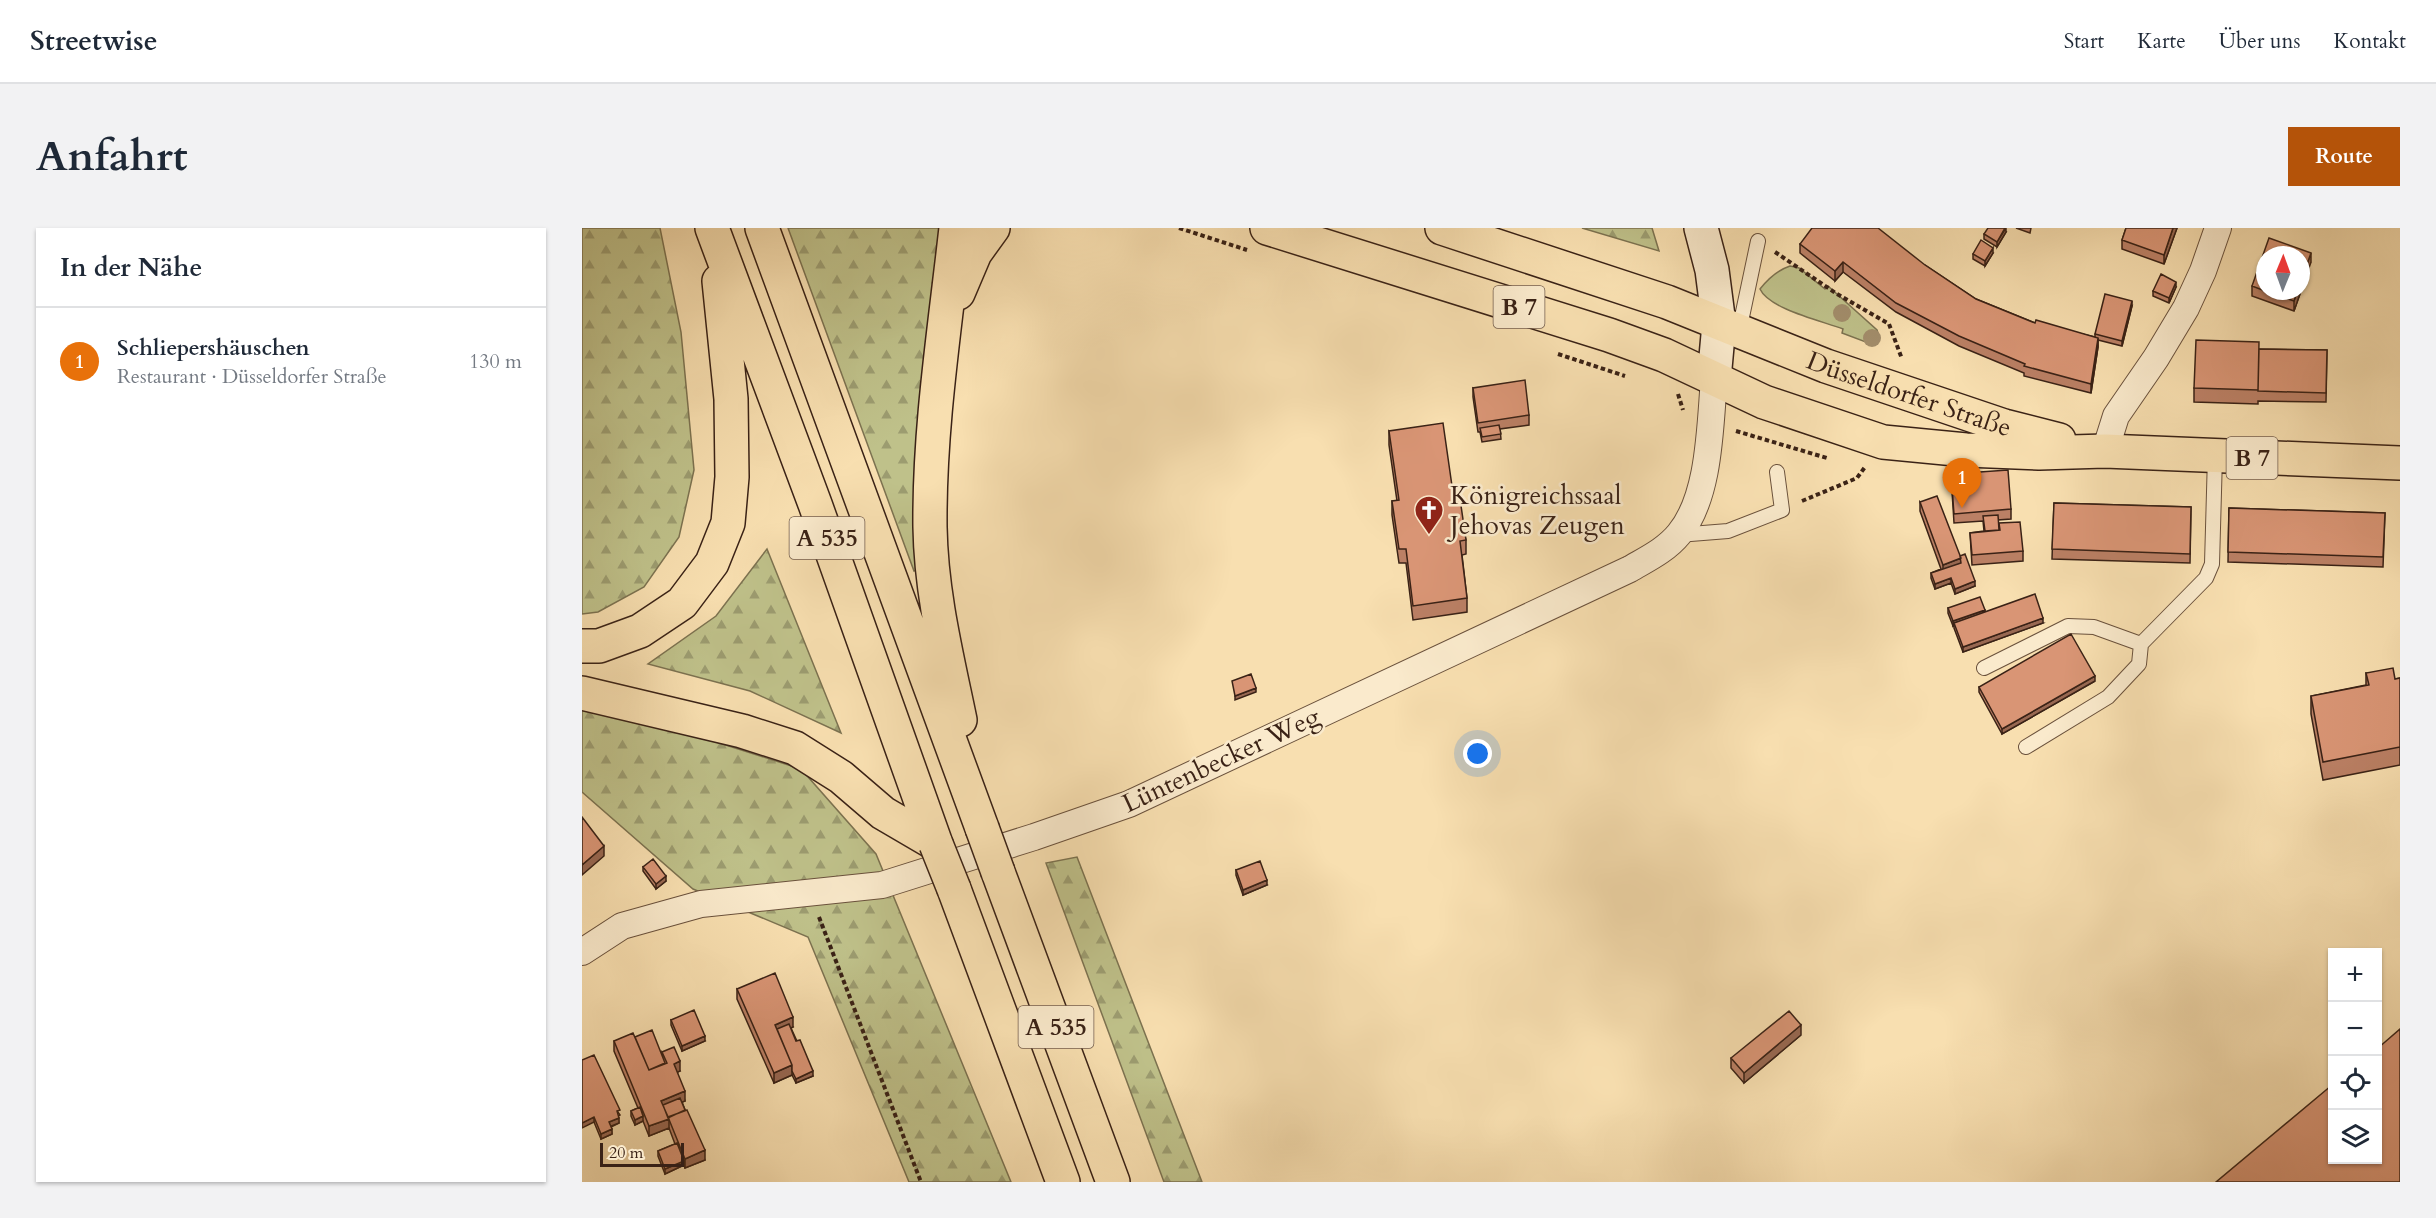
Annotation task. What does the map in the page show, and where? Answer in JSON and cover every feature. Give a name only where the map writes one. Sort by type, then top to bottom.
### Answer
[{"type":"main road","name":"A 535","points":[[762,228],[1113,1182]]},
{"type":"main road","points":[[956,228],[931,483],[930,529],[936,602],[981,828]]},
{"type":"main road","points":[[946,320],[975,253],[993,228]]},
{"type":"main road","name":"Düsseldorfer Straße","points":[[1442,228],[1615,284],[1826,366],[1915,397],[2004,426],[2105,451]]},
{"type":"main road","name":"A 535","points":[[713,231],[815,504],[936,843],[1063,1182]]},
{"type":"main road","points":[[582,646],[598,646],[640,631],[682,603],[712,563],[728,523],[732,477],[731,399],[713,231]]},
{"type":"main road","name":"Düsseldorfer Straße","points":[[1257,239],[1591,329],[1664,356],[1764,402],[1883,442],[1997,452],[2105,451],[2400,463]]},
{"type":"main road","points":[[582,693],[742,730],[795,748],[841,777],[883,813],[936,843]]},
{"type":"street","points":[[1701,228],[1729,329],[1714,379]]},
{"type":"street","points":[[2105,451],[2116,416],[2156,358],[2186,308],[2203,271],[2218,228]]},
{"type":"street","name":"Lüntenbecker Weg","points":[[582,952],[622,926],[701,904],[882,885],[1034,837],[1128,804],[1630,569],[1657,553],[1678,535],[1697,500],[1710,423],[1714,379]]},
{"type":"lane","points":[[1729,329],[1758,241]]},
{"type":"lane","points":[[2026,747],[2108,697],[2139,664],[2141,644],[2206,578],[2212,564],[2215,456]]},
{"type":"lane","points":[[1678,535],[1728,531],[1782,510],[1777,472]]},
{"type":"lane","points":[[1984,668],[2068,626],[2094,627],[2141,644]]},
{"type":"path","points":[[1179,228],[1257,239]]},
{"type":"path","points":[[1758,241],[1837,294],[1889,324],[1915,397]]},
{"type":"path","points":[[1553,352],[1632,378]]},
{"type":"path","points":[[1677,393],[1684,413],[1830,459]]},
{"type":"path","points":[[1782,510],[1857,478],[1883,442]]},
{"type":"path","points":[[1852,466],[1864,469]]},
{"type":"path","points":[[809,891],[921,1182]]},
{"type":"green space","points":[[582,228],[660,228],[681,332],[694,470],[679,537],[644,587],[598,612],[582,614]]},
{"type":"green space","points":[[788,228],[941,228],[917,570],[914,571]]},
{"type":"green space","points":[[1582,228],[1652,228],[1659,251]]},
{"type":"green space","points":[[1790,266],[1799,268],[1825,289],[1828,286],[1877,330],[1879,337],[1871,344],[1842,333],[1843,329],[1785,308],[1765,296],[1760,289],[1774,275]]},
{"type":"green space","points":[[767,549],[841,733],[750,691],[648,664],[716,616]]},
{"type":"green space","points":[[582,708],[710,740],[801,769],[876,854],[1011,1182],[909,1182],[808,937],[693,889],[582,792]]},
{"type":"green space","points":[[1077,857],[1202,1182],[1164,1182],[1046,863]]},
{"type":"building","points":[[1812,228],[1878,228],[1925,265],[1976,299],[2035,323],[2036,320],[2098,338],[2091,384],[2024,366],[2025,364],[1959,336],[1896,303],[1843,262],[1835,271],[1800,244]]},
{"type":"building","points":[[1988,228],[2005,228],[1997,242],[1984,234]]},
{"type":"building","points":[[2126,228],[2173,228],[2164,255],[2122,240]]},
{"type":"building","points":[[2269,238],[2291,246],[2266,246]]},
{"type":"building","points":[[1981,240],[1993,248],[1985,261],[1973,254]]},
{"type":"building","points":[[2161,274],[2176,282],[2169,298],[2153,291]]},
{"type":"building","points":[[2256,275],[2256,288],[2252,286]]},
{"type":"building","points":[[2105,294],[2132,301],[2122,341],[2095,334]]},
{"type":"building","points":[[2196,340],[2259,342],[2258,390],[2194,388]]},
{"type":"building","points":[[2259,349],[2327,350],[2326,393],[2258,391]]},
{"type":"building","points":[[1525,380],[1529,415],[1478,423],[1473,388]]},
{"type":"building","name":"Königreichssaal Jehovas Zeugen","points":[[1443,423],[1453,493],[1459,492],[1466,540],[1460,541],[1467,598],[1413,606],[1406,549],[1399,549],[1392,501],[1399,500],[1389,431]]},
{"type":"building","points":[[1499,425],[1501,434],[1482,437],[1480,428]]},
{"type":"building","points":[[2008,470],[2011,509],[1954,514],[1951,474]]},
{"type":"building","points":[[1937,496],[1961,558],[1943,565],[1920,502]]},
{"type":"building","points":[[2054,503],[2191,507],[2190,554],[2052,549]]},
{"type":"building","points":[[2229,508],[2385,513],[2383,557],[2228,552]]},
{"type":"building","points":[[1998,515],[1999,530],[1985,531],[1983,516]]},
{"type":"building","points":[[2020,522],[2023,551],[1972,555],[1970,533],[2000,530],[1999,523]]},
{"type":"building","points":[[1965,554],[1975,581],[1955,589],[1951,578],[1935,584],[1931,573],[1961,563],[1960,556]]},
{"type":"building","points":[[2035,594],[2043,618],[1963,647],[1954,623]]},
{"type":"building","points":[[1980,597],[1985,610],[1953,621],[1948,608]]},
{"type":"building","points":[[2071,634],[2095,676],[2002,729],[1979,687]]},
{"type":"building","points":[[2393,668],[2395,679],[2400,678],[2400,747],[2323,762],[2311,696],[2369,685],[2366,673]]},
{"type":"building","points":[[1251,674],[1256,688],[1235,696],[1232,681]]},
{"type":"building","points":[[582,817],[604,846],[582,865]]},
{"type":"building","points":[[653,859],[666,876],[656,884],[643,867]]},
{"type":"building","points":[[1260,861],[1267,880],[1243,890],[1236,870]]},
{"type":"building","points":[[775,973],[793,1017],[775,1025],[792,1065],[774,1073],[737,989]]},
{"type":"building","points":[[694,1010],[705,1036],[682,1046],[671,1020]]},
{"type":"building","points":[[1789,1011],[1801,1025],[1744,1073],[1731,1058]]},
{"type":"building","points":[[789,1024],[796,1041],[800,1040],[813,1071],[796,1079],[777,1029]]},
{"type":"building","points":[[2400,1029],[2400,1182],[2216,1182],[2328,1088],[2328,1164],[2382,1164],[2382,1045]]},
{"type":"building","points":[[652,1030],[665,1063],[649,1070],[635,1037]]},
{"type":"building","points":[[633,1033],[649,1070],[667,1063],[662,1052],[674,1047],[680,1061],[674,1064],[685,1091],[661,1101],[669,1119],[649,1126],[614,1041]]},
{"type":"building","points":[[594,1055],[620,1110],[617,1111],[619,1118],[609,1122],[612,1129],[601,1134],[594,1117],[582,1123],[582,1060]]},
{"type":"building","points":[[680,1098],[685,1110],[668,1118],[663,1105]]},
{"type":"building","points":[[640,1107],[643,1116],[635,1120],[631,1111]]},
{"type":"building","points":[[687,1110],[705,1150],[685,1159],[668,1117]]},
{"type":"building","points":[[677,1143],[684,1161],[665,1169],[658,1151]]},
{"type":"place","name":"Schliepershäuschen","points":[[1962,508]]},
{"type":"place","name":"Königreichssaal Jehovas Zeugen","points":[[1429,536]]}]
